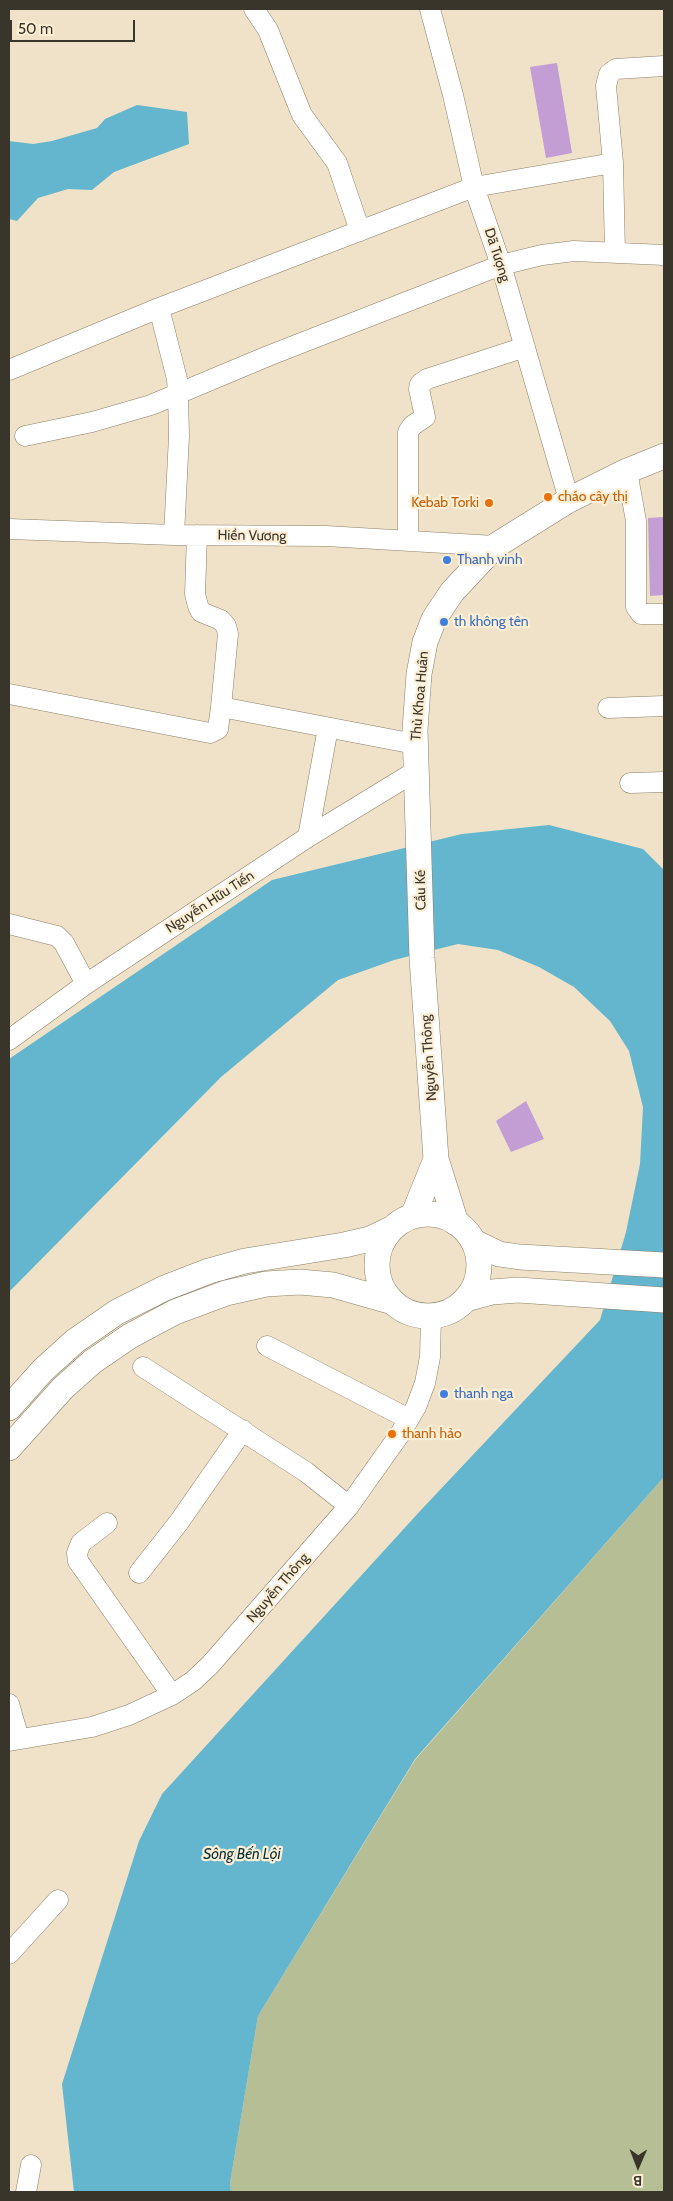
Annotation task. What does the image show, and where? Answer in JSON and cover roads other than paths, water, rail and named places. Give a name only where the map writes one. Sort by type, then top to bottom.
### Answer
[{"type":"main road","name":"Thủ Khoa Huân","points":[[419,823],[416,744],[419,674],[425,642],[434,619],[452,592],[495,546],[569,500],[627,471],[664,456]]},
{"type":"main road","name":"Cầu Ké","points":[[419,823],[422,958]]},
{"type":"main road","name":"Nguyễn Thông","points":[[422,958],[436,1158],[456,1223]]},
{"type":"main road","name":"Nguyễn Thông","points":[[403,1222],[436,1158]]},
{"type":"main road","points":[[9,1408],[43,1370],[75,1341],[116,1312],[165,1288],[209,1271],[245,1260],[344,1245],[370,1239],[403,1222],[434,1215],[456,1223],[466,1231],[474,1242],[478,1254],[479,1272],[474,1289],[466,1299],[451,1310],[431,1316],[417,1315],[404,1310],[393,1302],[381,1285],[377,1265],[381,1246],[403,1222]]},
{"type":"main road","points":[[474,1242],[499,1254],[520,1257],[664,1266]]},
{"type":"main road","points":[[9,1448],[63,1388],[92,1362],[130,1336],[184,1309],[226,1293],[266,1284],[300,1282],[333,1285],[393,1302]]},
{"type":"main road","points":[[466,1299],[492,1292],[518,1290],[664,1300]]},
{"type":"street","points":[[254,9],[268,30],[302,115],[337,163],[360,231]]},
{"type":"street","name":"Dã Tượng","points":[[430,9],[474,187],[501,265],[569,500]]},
{"type":"street","points":[[615,253],[613,163],[606,86],[609,74],[616,69],[664,66]]},
{"type":"street","points":[[9,370],[160,308],[474,187],[613,163]]},
{"type":"street","points":[[25,436],[151,405],[268,356],[501,265],[542,255],[574,251],[664,255]]},
{"type":"street","points":[[160,308],[177,379],[178,394],[179,436],[174,535]]},
{"type":"street","points":[[408,540],[408,432],[412,426],[425,417],[420,384],[427,379],[525,346]]},
{"type":"street","points":[[627,471],[636,521],[636,608],[642,614],[664,614]]},
{"type":"street","name":"Hiền Vương","points":[[9,529],[174,535],[326,536],[495,546]]},
{"type":"street","points":[[9,694],[210,733],[218,729],[228,634],[222,620],[201,612],[198,606],[195,594],[197,535]]},
{"type":"street","points":[[608,708],[664,706]]},
{"type":"street","points":[[221,707],[416,744]]},
{"type":"street","points":[[308,837],[328,728]]},
{"type":"street","name":"Nguyễn Hữu Tiến","points":[[9,1040],[86,984],[308,837],[416,772]]},
{"type":"street","points":[[630,783],[664,782]]},
{"type":"street","points":[[9,924],[57,936],[64,943],[86,984]]},
{"type":"street","name":"Nguyễn Thông","points":[[14,1740],[92,1727],[129,1715],[172,1695],[193,1681],[225,1650],[349,1506],[409,1419],[416,1407],[425,1383],[430,1357],[431,1316]]},
{"type":"street","points":[[267,1346],[409,1419]]},
{"type":"street","points":[[143,1367],[306,1472],[349,1506]]},
{"type":"street","points":[[139,1573],[179,1522],[243,1430]]},
{"type":"street","points":[[107,1523],[81,1543],[77,1553],[78,1562],[172,1695]]},
{"type":"street","points":[[9,1704],[14,1740]]},
{"type":"street","points":[[9,1954],[58,1900]]},
{"type":"street","points":[[26,2192],[31,2165]]},
{"type":"water","points":[[137,105],[187,112],[189,144],[114,172],[92,190],[68,189],[38,198],[17,221],[9,219],[9,141],[33,144],[52,141],[97,128],[105,119]]},
{"type":"water","name":"Sông Bến Lội","points":[[549,825],[643,849],[664,870],[664,1477],[415,1759],[258,2016],[230,2183],[231,2192],[74,2192],[62,2084],[139,1841],[162,1794],[421,1510],[600,1320],[626,1232],[640,1164],[643,1107],[629,1051],[610,1021],[574,987],[539,967],[498,950],[458,944],[394,960],[338,980],[221,1077],[9,1292],[9,1059],[272,880],[462,834]]},
{"type":"place","name":"cháo cây thị","points":[[548,497]]},
{"type":"place","name":"Kebab Torki","points":[[489,503]]},
{"type":"place","name":"Thanh vinh","points":[[447,560]]},
{"type":"place","name":"th không tên","points":[[444,622]]},
{"type":"place","name":"thanh nga","points":[[444,1394]]},
{"type":"place","name":"thanh hảo","points":[[392,1434]]}]
